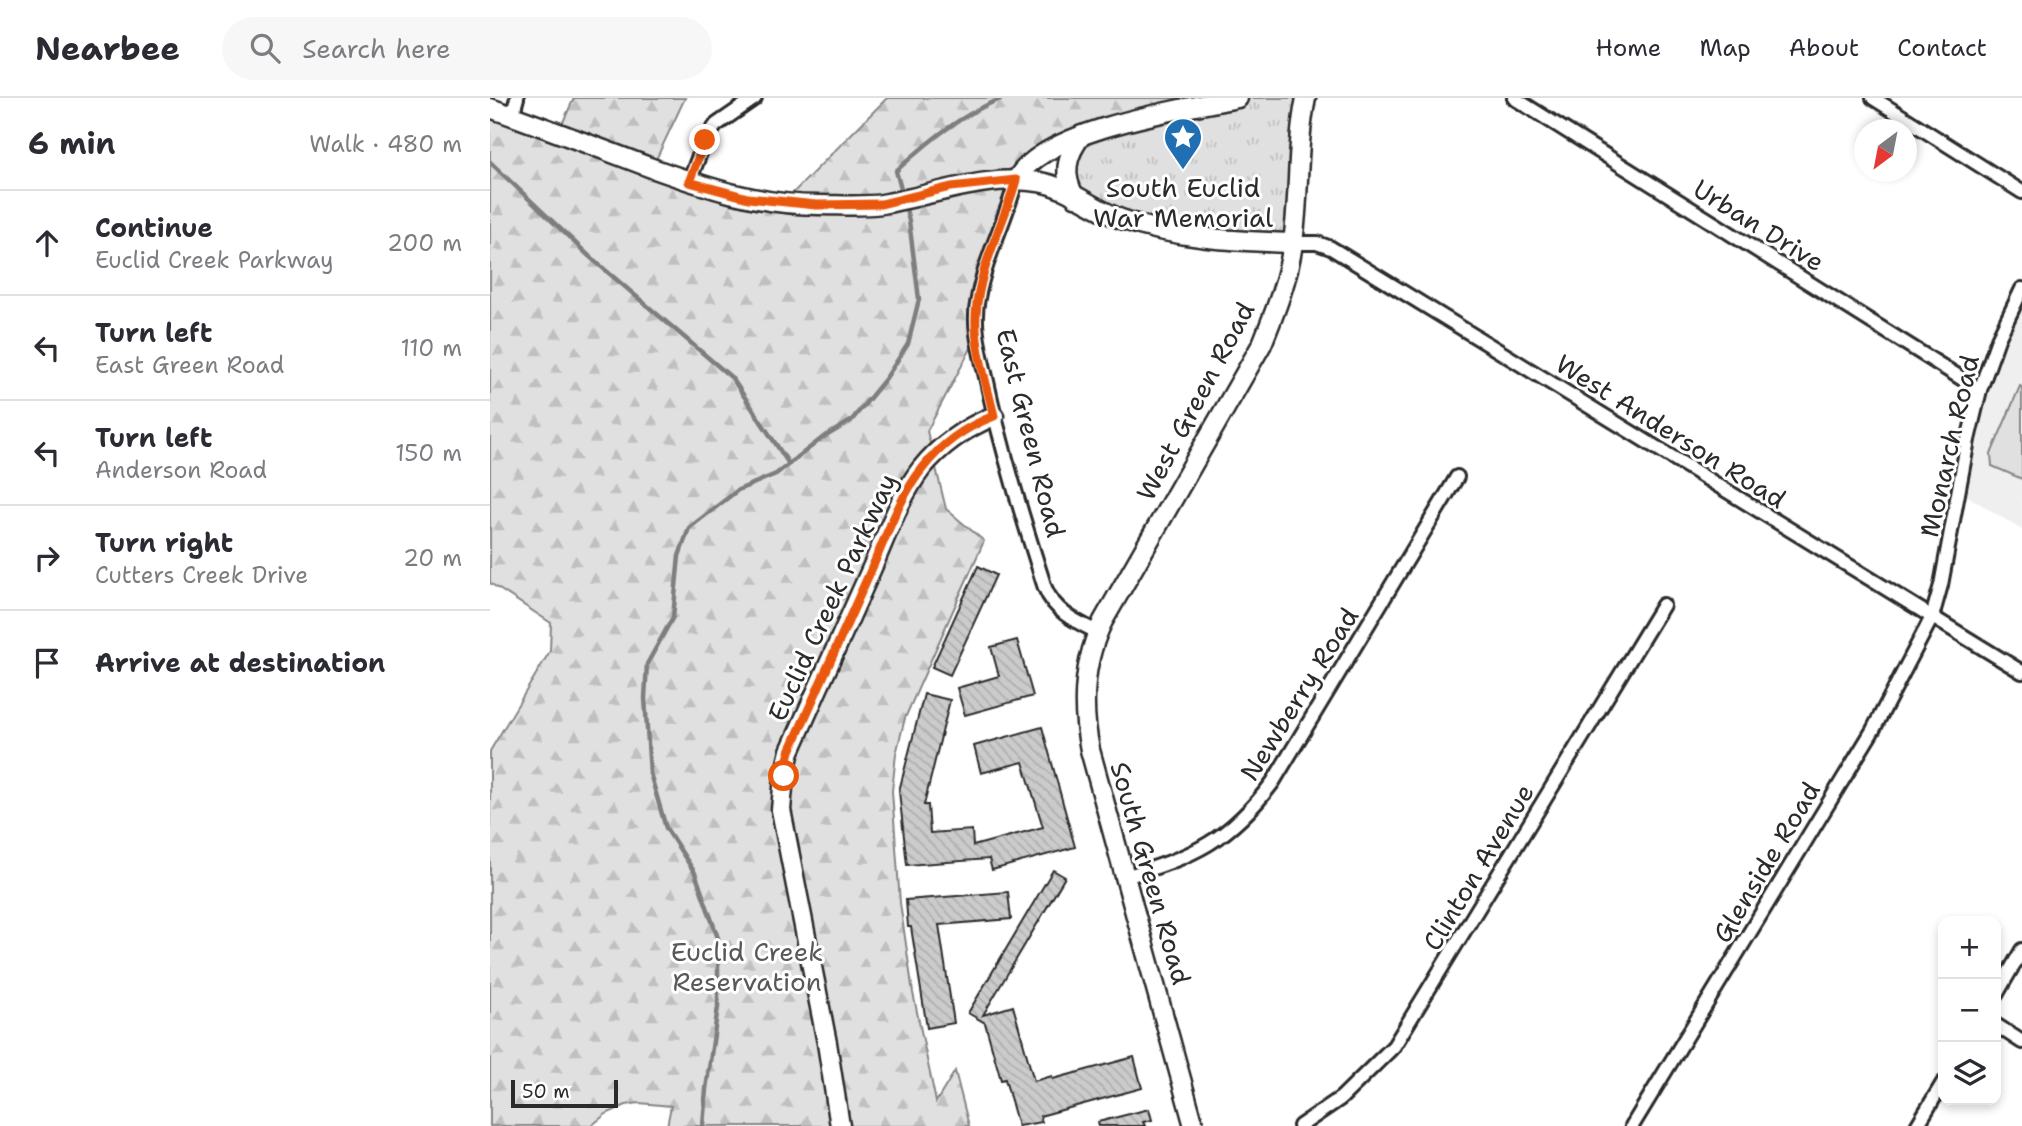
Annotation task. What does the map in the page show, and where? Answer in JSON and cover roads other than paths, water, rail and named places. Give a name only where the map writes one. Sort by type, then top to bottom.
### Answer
[{"type":"street","points":[[512,116],[517,98]]},
{"type":"street","points":[[689,182],[705,140],[716,125],[755,98]]},
{"type":"street","points":[[1016,180],[1030,163],[1082,135],[1121,121],[1238,98]]},
{"type":"street","name":"West Green Road","points":[[1097,632],[1262,344],[1275,310],[1293,243],[1298,148],[1307,98]]},
{"type":"street","name":"Urban Drive","points":[[1514,98],[1980,390]]},
{"type":"street","points":[[1873,98],[2022,192]]},
{"type":"street","points":[[490,108],[689,182],[734,195],[783,203],[881,204],[973,183],[1016,180],[1051,185],[1119,218],[1156,230],[1230,240],[1293,243]]},
{"type":"street","points":[[1075,197],[1066,177],[1070,157],[1082,135]]},
{"type":"street","name":"East Green Road","points":[[1016,180],[978,297],[975,317],[977,337],[994,416],[1049,598],[1061,612],[1097,632]]},
{"type":"street","name":"West Anderson Road","points":[[1293,243],[1317,243],[1331,248],[2022,671]]},
{"type":"street","name":"Monarch Road","points":[[1932,617],[1941,585],[1980,390],[1998,339],[2022,289]]},
{"type":"street","name":"Euclid Creek Parkway","points":[[840,1126],[827,1043],[781,810],[784,776],[790,751],[896,514],[919,471],[935,453],[970,425],[994,416]]},
{"type":"street","name":"Newberry Road","points":[[1125,877],[1173,862],[1206,847],[1227,833],[1259,801],[1280,771],[1457,477]]},
{"type":"street","name":"Clinton Avenue","points":[[1300,1126],[1361,1081],[1394,1046],[1663,605]]},
{"type":"street","name":"Glenside Road","points":[[1632,1126],[1873,730],[1932,617]]},
{"type":"street","name":"South Green Road","points":[[1097,632],[1085,683],[1085,729],[1194,1126]]},
{"type":"street","points":[[2001,986],[2022,950]]},
{"type":"street","points":[[2001,1028],[2022,1042]]},
{"type":"street","points":[[1917,1126],[1938,1091]]},
{"type":"waterway","points":[[903,196],[896,171],[946,129],[1003,98]]},
{"type":"waterway","points":[[490,162],[590,257],[732,378],[789,464]]},
{"type":"waterway","points":[[703,1126],[718,1007],[718,938],[695,873],[666,828],[650,773],[645,698],[647,664],[673,617],[679,556],[689,528],[738,490],[776,474],[821,439],[851,421],[886,378],[908,344],[919,299],[905,205]]},
{"type":"place","name":"South Euclid War Memorial","points":[[1183,171]]},
{"type":"park label","name":"Euclid Creek Reservation","points":[[747,966]]}]
